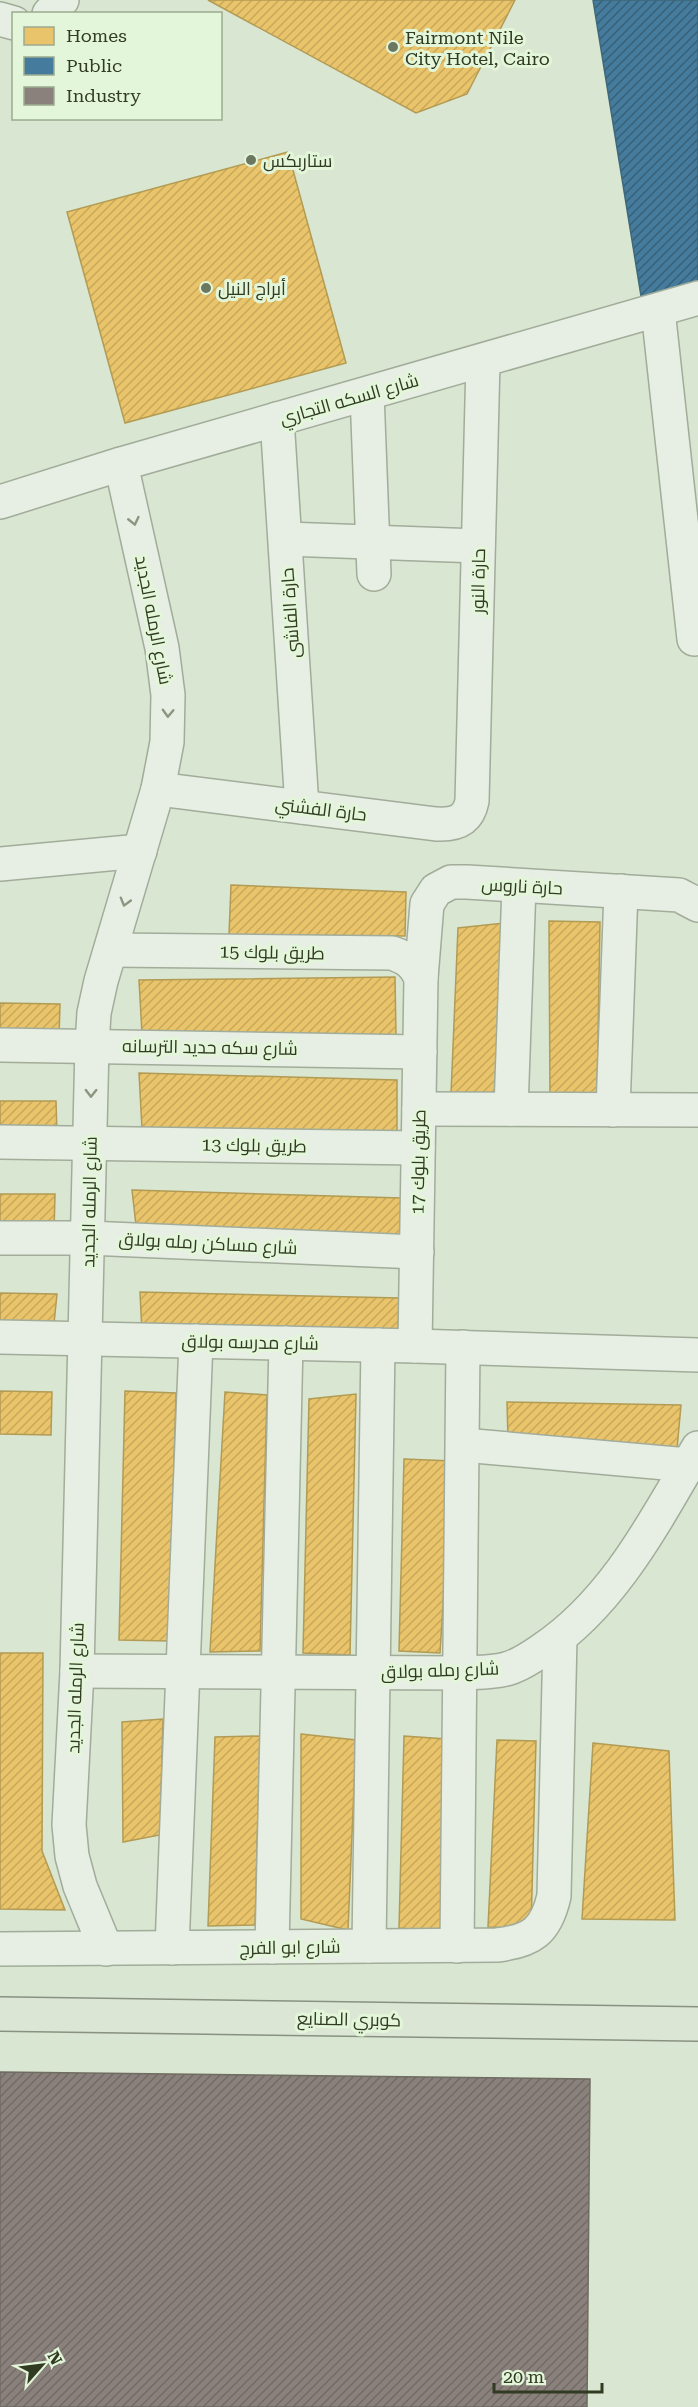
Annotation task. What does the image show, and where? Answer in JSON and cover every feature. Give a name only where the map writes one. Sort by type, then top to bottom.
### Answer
[{"type":"main road","name":"كوبري الصنايع","points":[[0,2014],[698,2024]]},
{"type":"street","points":[[51,12],[62,0]]},
{"type":"street","name":"شارع السكه التجاري","points":[[0,502],[121,464],[698,298]]},
{"type":"street","points":[[658,310],[694,639]]},
{"type":"street","name":"حارة النور","points":[[472,801],[483,361]]},
{"type":"street","points":[[367,394],[373,558]]},
{"type":"street","name":"حارة الفاشى","points":[[278,419],[302,807]]},
{"type":"street","name":"شارع الرمله الجديد","points":[[106,1949],[80,1886],[72,1856],[70,1835],[77,1671],[92,1045],[96,1002],[158,789],[167,742],[168,695],[162,648],[121,464]]},
{"type":"street","points":[[285,539],[373,558],[478,546]]},
{"type":"street","name":"حارة الفشني","points":[[158,789],[446,825],[455,824],[464,819],[470,811],[472,801]]},
{"type":"street","points":[[0,864],[140,851]]},
{"type":"street","name":"حارة ناروس","points":[[421,978],[427,904],[436,890],[451,882],[679,895],[698,905]]},
{"type":"street","points":[[512,1109],[519,886]]},
{"type":"street","points":[[613,1110],[621,891]]},
{"type":"street","name":"طريق بلوك 15","points":[[111,950],[392,953],[406,958],[415,965],[421,978]]},
{"type":"street","name":"طريق بلوك 17","points":[[416,1346],[421,978]]},
{"type":"street","name":"شارع سكه حديد الترسانه","points":[[0,1045],[420,1052]]},
{"type":"street","points":[[419,1109],[698,1110]]},
{"type":"street","name":"طريق بلوك 13","points":[[0,1142],[418,1148]]},
{"type":"street","name":"شارع مساكن رمله بولاق","points":[[0,1238],[88,1238],[417,1252]]},
{"type":"street","name":"شارع مدرسه بولاق","points":[[0,1337],[463,1347],[698,1355]]},
{"type":"street","points":[[172,1948],[196,1341]]},
{"type":"street","points":[[272,1947],[286,1343]]},
{"type":"street","points":[[369,1946],[378,1345]]},
{"type":"street","points":[[458,1946],[463,1347]]},
{"type":"street","points":[[463,1445],[693,1456]]},
{"type":"street","name":"شارع رمله بولاق","points":[[77,1671],[460,1673],[505,1670],[534,1656],[560,1638],[595,1607],[623,1569],[693,1456]]},
{"type":"street","name":"شارع ابو الفرج","points":[[0,1949],[458,1946],[518,1943],[536,1933],[549,1917],[554,1896],[560,1638]]},
{"type":"building: Homes","name":"Fairmont Nile City Hotel, Cairo","points":[[208,0],[515,0],[467,94],[416,113]]},
{"type":"building: Homes","name":"أبراج النيل","points":[[288,152],[346,363],[125,423],[67,212]]},
{"type":"building: Homes","points":[[231,885],[406,892],[405,936],[229,935]]},
{"type":"building: Homes","points":[[549,921],[600,922],[597,1096],[550,1097]]},
{"type":"building: Homes","points":[[504,923],[498,1097],[451,1094],[458,928]]},
{"type":"building: Homes","points":[[395,977],[396,1036],[142,1034],[139,980]]},
{"type":"building: Homes","points":[[0,1003],[60,1004],[59,1037],[0,1037]]},
{"type":"building: Homes","points":[[139,1073],[397,1080],[397,1135],[142,1129]]},
{"type":"building: Homes","points":[[0,1101],[56,1101],[57,1135],[0,1134]]},
{"type":"building: Homes","points":[[132,1190],[401,1198],[400,1243],[137,1234]]},
{"type":"building: Homes","points":[[0,1194],[55,1194],[54,1232],[0,1232]]},
{"type":"building: Homes","points":[[140,1292],[399,1298],[398,1336],[142,1333]]},
{"type":"building: Homes","points":[[0,1293],[57,1294],[53,1333],[0,1332]]},
{"type":"building: Homes","points":[[0,1391],[52,1392],[51,1435],[0,1434]]},
{"type":"building: Homes","points":[[125,1391],[176,1393],[169,1641],[119,1640]]},
{"type":"building: Homes","points":[[225,1392],[267,1395],[260,1651],[210,1652]]},
{"type":"building: Homes","points":[[356,1394],[350,1655],[303,1653],[309,1399]]},
{"type":"building: Homes","points":[[507,1402],[681,1405],[677,1449],[508,1439]]},
{"type":"building: Homes","points":[[404,1459],[452,1461],[440,1653],[399,1651]]},
{"type":"building: Homes","points":[[0,1653],[43,1653],[42,1851],[65,1910],[0,1909]]},
{"type":"building: Homes","points":[[163,1719],[160,1835],[123,1842],[122,1722]]},
{"type":"building: Homes","points":[[301,1734],[356,1740],[348,1930],[301,1919]]},
{"type":"building: Homes","points":[[260,1736],[255,1925],[208,1926],[215,1737]]},
{"type":"building: Homes","points":[[404,1736],[446,1739],[442,1932],[399,1928]]},
{"type":"building: Homes","points":[[497,1740],[536,1741],[531,1929],[488,1927]]},
{"type":"building: Homes","points":[[593,1743],[669,1751],[675,1920],[582,1919]]},
{"type":"building: Public","points":[[593,0],[698,0],[698,286],[642,302]]},
{"type":"building: Industry","points":[[0,2072],[590,2079],[587,2407],[0,2407]]},
{"type":"place","name":"Fairmont Nile City Hotel, Cairo","points":[[393,47]]},
{"type":"place","name":"ستاربكس","points":[[251,160]]},
{"type":"place","name":"أبراج النيل","points":[[206,288]]}]
